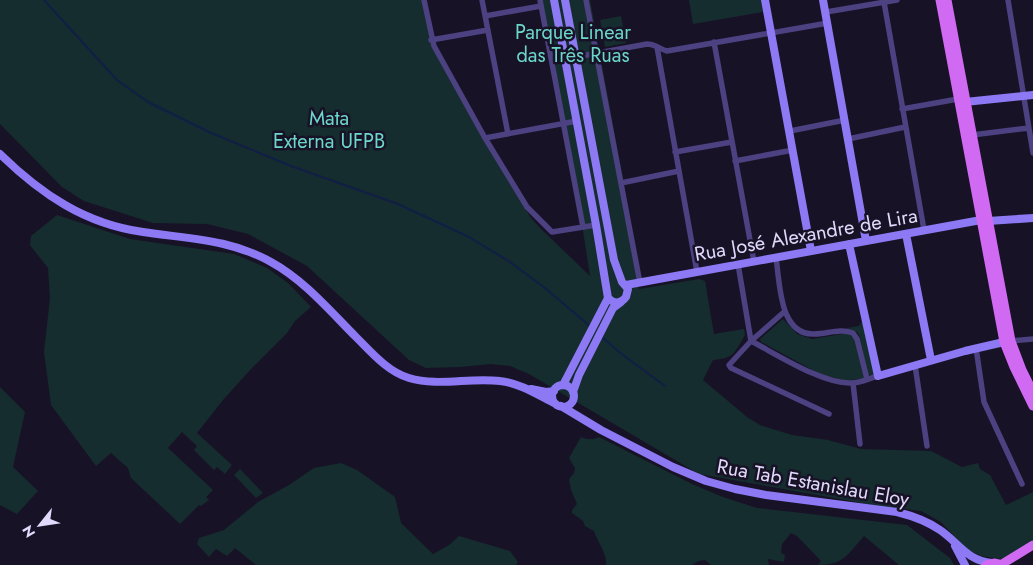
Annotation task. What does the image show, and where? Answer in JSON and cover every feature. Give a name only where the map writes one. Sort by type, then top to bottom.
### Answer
[{"type":"main road","points":[[940,0],[1008,342],[1014,367],[1033,406]]},
{"type":"main road","points":[[947,0],[961,101],[972,135],[984,221]]},
{"type":"main road","points":[[1008,342],[1033,392]]},
{"type":"main road","points":[[996,564],[1033,545]]},
{"type":"street","points":[[424,0],[431,40],[485,138],[527,207],[552,232],[596,225]]},
{"type":"street","points":[[482,0],[508,134]]},
{"type":"street","points":[[554,0],[607,294],[607,312],[579,375],[573,392],[574,398],[571,404],[566,406],[558,405],[553,399],[554,391],[563,385],[607,312],[613,308],[625,292]]},
{"type":"street","points":[[565,0],[614,260],[625,292]]},
{"type":"street","points":[[586,0],[621,182],[638,284],[614,302],[607,294]]},
{"type":"street","points":[[765,0],[811,251]]},
{"type":"street","points":[[823,0],[866,241]]},
{"type":"street","points":[[826,12],[897,0]]},
{"type":"street","points":[[1008,0],[1033,154]]},
{"type":"street","points":[[884,2],[924,230]]},
{"type":"street","points":[[485,16],[541,3],[583,227]]},
{"type":"street","points":[[576,57],[648,44],[667,51],[828,23]]},
{"type":"street","points":[[431,40],[488,30]]},
{"type":"street","points":[[714,42],[754,262]]},
{"type":"street","points":[[657,47],[697,272]]},
{"type":"street","points":[[902,110],[961,101],[1033,94]]},
{"type":"street","points":[[790,131],[845,120]]},
{"type":"street","points":[[485,138],[577,121]]},
{"type":"street","points":[[848,139],[905,128]]},
{"type":"street","points":[[972,135],[1029,128]]},
{"type":"street","points":[[676,152],[732,142]]},
{"type":"street","points":[[736,161],[793,150]]},
{"type":"street","name":"Rua Tab Estanislau Eloy","points":[[0,154],[36,186],[66,207],[110,225],[142,232],[205,239],[228,244],[272,262],[317,298],[383,363],[408,378],[432,381],[501,381],[524,388],[546,392],[554,391]]},
{"type":"street","points":[[586,173],[598,171]]},
{"type":"street","points":[[621,182],[679,171]]},
{"type":"street","name":"Rua José Alexandre de Lira","points":[[638,284],[924,230],[984,221],[1033,218]]},
{"type":"street","points":[[906,234],[931,360]]},
{"type":"street","points":[[849,244],[878,376]]},
{"type":"street","points":[[776,258],[784,312],[789,322],[802,332],[814,334],[853,332],[857,339],[867,379]]},
{"type":"street","points":[[738,264],[751,341]]},
{"type":"street","points":[[607,294],[612,282],[625,292]]},
{"type":"street","points":[[784,312],[751,341],[730,363],[731,368],[829,414]]},
{"type":"street","points":[[751,341],[835,382],[853,383],[976,348],[1033,339]]},
{"type":"street","points":[[976,348],[984,402],[1022,484]]},
{"type":"street","points":[[915,365],[927,446]]},
{"type":"street","points":[[853,383],[860,444]]},
{"type":"street","points":[[563,385],[569,387],[573,392]]},
{"type":"street","name":"Rua Tab Estanislau Eloy","points":[[524,388],[673,467],[706,481],[766,496],[897,512],[914,516],[942,531],[963,551],[979,560],[996,564]]},
{"type":"street","name":"Rua Tab Estanislau Eloy","points":[[571,404],[584,420]]},
{"type":"street","name":"Rua Tab Estanislau Eloy","points":[[953,542],[965,565]]},
{"type":"green space","name":"Mata Externa UFPB","points":[[0,0],[422,0],[431,43],[487,146],[531,218],[590,276],[539,0],[590,0],[624,185],[639,289],[699,279],[705,281],[714,334],[744,329],[745,335],[736,350],[726,358],[713,360],[703,380],[747,417],[760,425],[792,435],[828,440],[861,449],[931,451],[962,467],[978,463],[980,469],[990,475],[1006,505],[1033,492],[1033,540],[1008,557],[1001,559],[981,556],[966,549],[941,522],[921,511],[873,505],[699,474],[529,374],[510,366],[491,364],[426,368],[409,360],[307,266],[248,234],[207,224],[153,223],[84,201],[62,187],[0,124]]},
{"type":"green space","points":[[689,0],[761,0],[763,12],[693,24]]},
{"type":"green space","points":[[621,16],[626,43],[605,47],[600,20]]},
{"type":"green space","points":[[57,215],[130,239],[234,254],[267,268],[288,283],[311,307],[295,321],[287,333],[251,369],[197,433],[232,465],[225,474],[217,467],[214,470],[194,450],[197,446],[182,432],[168,448],[213,490],[206,497],[209,500],[201,506],[199,505],[180,524],[131,478],[128,468],[111,453],[96,466],[51,405],[44,352],[50,298],[48,268],[30,245],[31,236]]},
{"type":"green space","points":[[864,318],[875,372],[872,376],[868,374],[859,335],[857,332],[847,328],[859,326]]},
{"type":"green space","points":[[783,319],[797,334],[812,339],[848,333],[854,335],[864,378],[846,381],[820,374],[761,342],[760,339]]},
{"type":"green space","points":[[0,387],[25,412],[13,467],[38,491],[17,514],[0,505]]},
{"type":"green space","points":[[581,437],[594,439],[599,437],[692,484],[757,508],[907,525],[950,558],[954,565],[899,565],[864,536],[840,561],[818,565],[821,561],[797,536],[791,533],[782,544],[781,553],[785,555],[784,562],[768,559],[769,565],[711,565],[705,560],[692,565],[606,565],[604,552],[594,531],[585,526],[583,521],[572,513],[577,504],[569,479],[574,473],[575,468],[569,458]]},
{"type":"green space","points":[[341,463],[357,470],[395,497],[401,523],[433,554],[449,545],[459,536],[510,551],[518,562],[516,565],[256,565],[235,548],[227,556],[216,549],[209,557],[197,544],[199,538],[224,530],[258,502],[289,485],[314,468]]},
{"type":"green space","points":[[240,469],[263,493],[256,498],[234,475]]},
{"type":"waterway","points":[[44,0],[117,80],[148,102],[209,132],[291,166],[398,204],[469,237],[510,262],[545,288],[591,327]]},
{"type":"waterway","points":[[602,337],[665,386]]},
{"type":"park label","name":"Parque Linear das Três Ruas","points":[[573,44]]}]
